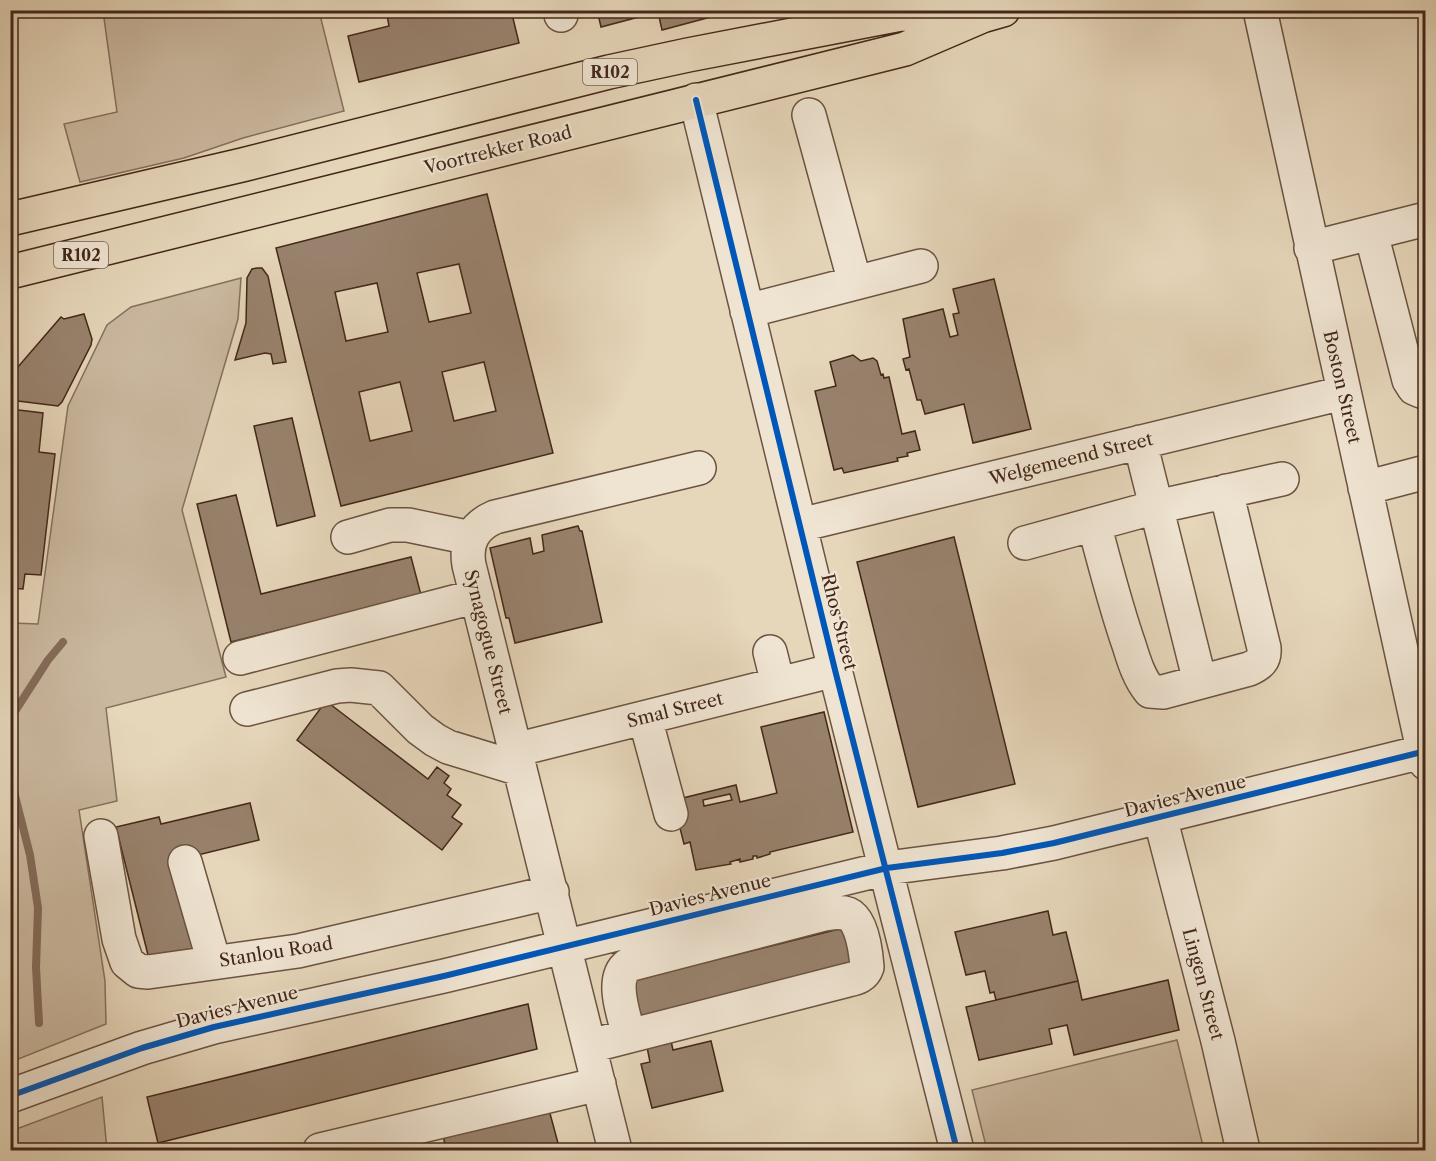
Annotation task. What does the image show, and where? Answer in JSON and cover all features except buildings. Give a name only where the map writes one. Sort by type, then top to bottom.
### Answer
[{"type":"main road","name":"Voortrekker Road","points":[[10,219],[127,193],[609,72],[687,55],[901,14],[993,14]]},
{"type":"main road","name":"Voortrekker Road","points":[[10,272],[696,99],[905,49],[993,14]]},
{"type":"street","name":"Boston Street","points":[[1260,10],[1425,755]]},
{"type":"street","name":"Rhos Street","points":[[696,99],[835,670],[957,1150]]},
{"type":"street","points":[[809,115],[855,283]]},
{"type":"street","points":[[1311,248],[1425,219]]},
{"type":"street","points":[[1371,233],[1409,380],[1413,388],[1420,391],[1425,390]]},
{"type":"street","points":[[747,311],[921,266]]},
{"type":"street","name":"Welgemeend Street","points":[[800,525],[1343,393]]},
{"type":"street","points":[[1140,442],[1200,682]]},
{"type":"street","points":[[348,537],[390,525],[408,525],[471,538],[480,524],[495,517],[699,468]]},
{"type":"street","points":[[1365,488],[1425,472]]},
{"type":"street","points":[[1025,543],[1156,507],[1282,479]]},
{"type":"street","points":[[1094,524],[1120,621],[1143,683],[1150,691],[1156,693],[1200,682],[1249,669],[1261,662],[1265,655],[1226,491]]},
{"type":"street","name":"Synagogue Street","points":[[471,538],[468,556],[477,597],[615,1150]]},
{"type":"street","points":[[240,658],[477,597]]},
{"type":"street","points":[[770,652],[778,684]]},
{"type":"street","name":"Smal Street","points":[[517,759],[645,718],[708,691],[778,684],[835,670]]},
{"type":"street","points":[[247,709],[337,686],[379,688],[420,729],[448,747],[517,759]]},
{"type":"street","points":[[645,718],[671,813]]},
{"type":"street","name":"Davies Avenue","points":[[11,1096],[120,1056],[204,1029],[565,946],[886,868],[1002,854],[1425,755]]},
{"type":"street","name":"Lingen Street","points":[[1160,817],[1218,1041],[1243,1150]]},
{"type":"street","name":"Stanlou Road","points":[[101,836],[119,939],[127,962],[138,971],[148,972],[273,955],[333,944],[552,892]]},
{"type":"street","points":[[185,862],[214,962]]},
{"type":"street","points":[[590,1046],[629,1036],[859,977],[867,967],[859,927],[853,918],[845,913],[824,914],[628,965],[623,969],[618,981],[629,1036]]},
{"type":"street","points":[[320,1150],[599,1084]]},
{"type":"shaded area","points":[[103,11],[319,11],[344,111],[243,138],[184,158],[80,182],[64,124],[117,112]]},
{"type":"shaded area","points":[[241,278],[238,319],[182,510],[226,677],[106,708],[117,801],[79,810],[105,981],[106,1024],[11,1062],[11,623],[38,624],[68,406],[107,325],[131,307]]},
{"type":"shaded area","points":[[1177,1040],[1204,1150],[987,1150],[972,1090]]},
{"type":"shaded area","points":[[102,1097],[107,1150],[11,1150],[11,1131]]},
{"type":"waterway","points":[[10,719],[48,660],[63,642]]},
{"type":"waterway","points":[[10,776],[30,855],[38,908],[36,967],[39,1023]]},
{"type":"cycle path","points":[[696,100],[835,670],[957,1150]]},
{"type":"cycle path","points":[[10,1096],[142,1048],[214,1027],[444,976],[887,868],[1002,853],[1054,843],[1426,751]]}]
